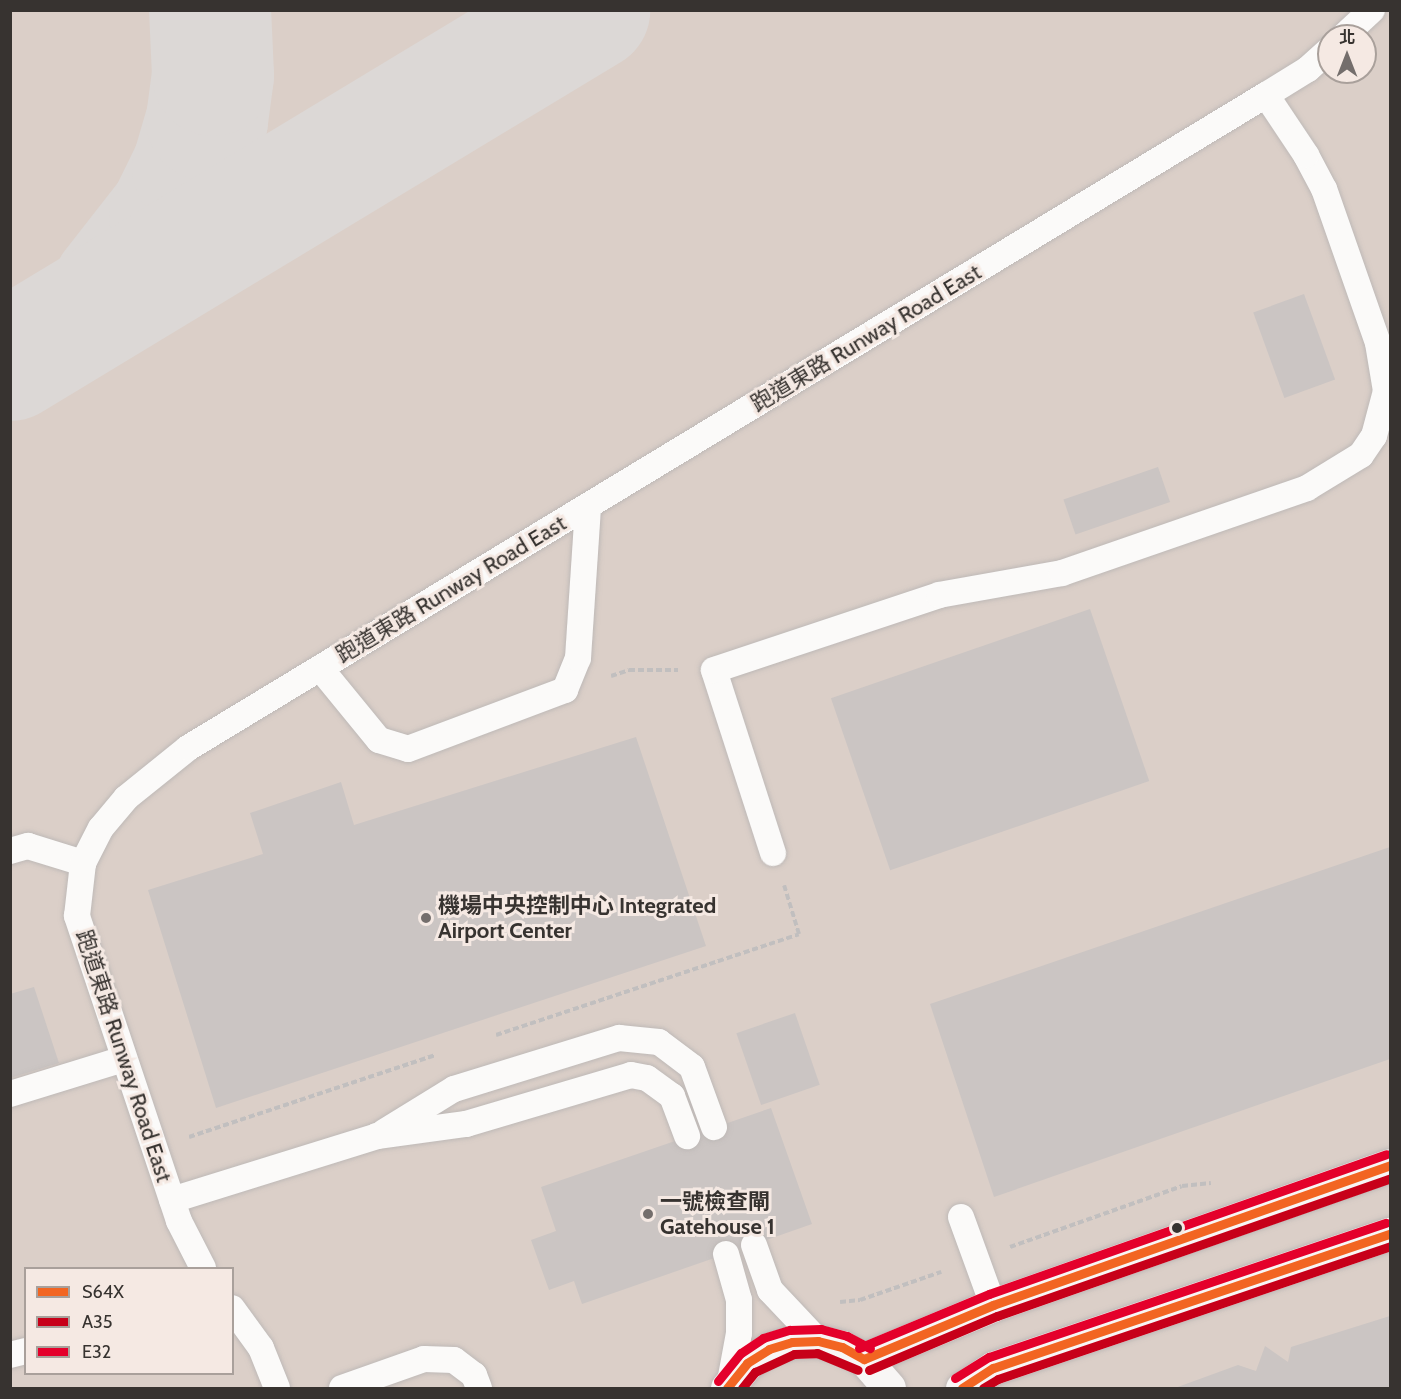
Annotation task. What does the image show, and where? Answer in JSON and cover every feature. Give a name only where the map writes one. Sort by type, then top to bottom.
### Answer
[{"type":"street","points":[[864,1359],[993,1305],[1390,1165]]},
{"type":"street","points":[[962,1389],[993,1368],[1390,1234]]},
{"type":"street","points":[[729,1385],[747,1363],[769,1349],[792,1341],[818,1341],[842,1347],[864,1359],[889,1389]]},
{"type":"lane","points":[[1357,24],[1372,10]]},
{"type":"lane","name":"跑道東路 Runway Road East","points":[[687,1136],[672,1096],[647,1078],[631,1075],[466,1125],[376,1136],[172,1200],[78,916],[83,864],[101,828],[126,798],[154,772],[320,668],[1266,95],[1317,61]]},
{"type":"lane","points":[[773,853],[714,670],[939,595],[1062,573],[1307,488],[1361,455],[1386,416],[1386,391],[1378,343],[1324,189],[1306,155],[1266,95]]},
{"type":"lane","points":[[320,668],[379,740],[408,749],[565,690],[578,658],[588,506]]},
{"type":"lane","points":[[10,851],[28,846],[83,864]]},
{"type":"lane","name":"跑道東路 Runway Road East","points":[[376,1136],[454,1089],[619,1038],[659,1042],[692,1067],[714,1128]]},
{"type":"lane","points":[[10,1094],[124,1059]]},
{"type":"lane","points":[[172,1200],[202,1267]]},
{"type":"lane","points":[[961,1217],[993,1305]]},
{"type":"lane","points":[[754,1245],[770,1290],[818,1341]]},
{"type":"lane","points":[[726,1254],[739,1300],[739,1333],[729,1385]]},
{"type":"lane","points":[[234,1311],[261,1348],[277,1389]]},
{"type":"lane","points":[[342,1389],[424,1359],[454,1360],[474,1375],[479,1389]]},
{"type":"path","points":[[565,690],[629,670],[714,670]]},
{"type":"path","points":[[486,1038],[799,934],[773,853]]},
{"type":"path","points":[[184,1139],[441,1053]]},
{"type":"shaded area","points":[[10,11],[1390,11],[1390,1388],[11,1388]]},
{"type":"building","points":[[1304,294],[1335,380],[1284,398],[1253,312]]},
{"type":"building","points":[[1158,467],[1170,502],[1075,535],[1063,500]]},
{"type":"building","points":[[1090,609],[1149,781],[890,870],[831,698]]},
{"type":"building","name":"機場中央控制中心 Integrated Airport Center","points":[[636,737],[706,946],[216,1108],[148,890],[263,854],[250,813],[341,782],[354,825]]},
{"type":"building","points":[[1390,847],[1390,1059],[994,1197],[930,1004]]},
{"type":"building","points":[[34,987],[59,1063],[10,1078],[10,994]]},
{"type":"building","points":[[795,1013],[820,1085],[761,1105],[736,1033]]},
{"type":"building","points":[[771,1108],[812,1224],[582,1304],[574,1281],[549,1290],[531,1240],[556,1231],[541,1187]]},
{"type":"building","points":[[1390,1316],[1390,1388],[1175,1388],[1238,1365],[1256,1371],[1265,1346],[1288,1362],[1291,1347]]},
{"type":"taxiway","points":[[113,288],[170,215],[193,168],[207,120],[213,75],[210,10]]},
{"type":"taxiway","points":[[10,360],[589,10]]},
{"type":"transit line","name":"E32","points":[[859,1348],[989,1294],[1386,1154]]},
{"type":"transit line","name":"S64X","points":[[864,1359],[993,1305],[1390,1165]]},
{"type":"transit line","name":"A35","points":[[869,1370],[997,1316],[1390,1178]]},
{"type":"transit line","name":"E32","points":[[955,1378],[989,1357],[1386,1223]]},
{"type":"transit line","name":"S64X","points":[[962,1388],[993,1368],[1390,1234]]},
{"type":"transit line","name":"A35","points":[[983,1388],[998,1379],[1390,1246]]},
{"type":"transit line","name":"E32","points":[[718,1381],[741,1353],[763,1338],[790,1330],[821,1329],[847,1336],[870,1348]]},
{"type":"transit line","name":"S64X","points":[[727,1388],[747,1363],[769,1349],[792,1342],[818,1341],[842,1347],[864,1359]]},
{"type":"transit line","name":"A35","points":[[742,1388],[755,1372],[794,1354],[817,1353],[858,1370]]},
{"type":"place","name":"機場中央控制中心 Integrated Airport Center","points":[[426,918]]},
{"type":"place","name":"一號檢查閘 Gatehouse 1","points":[[648,1214]]}]
